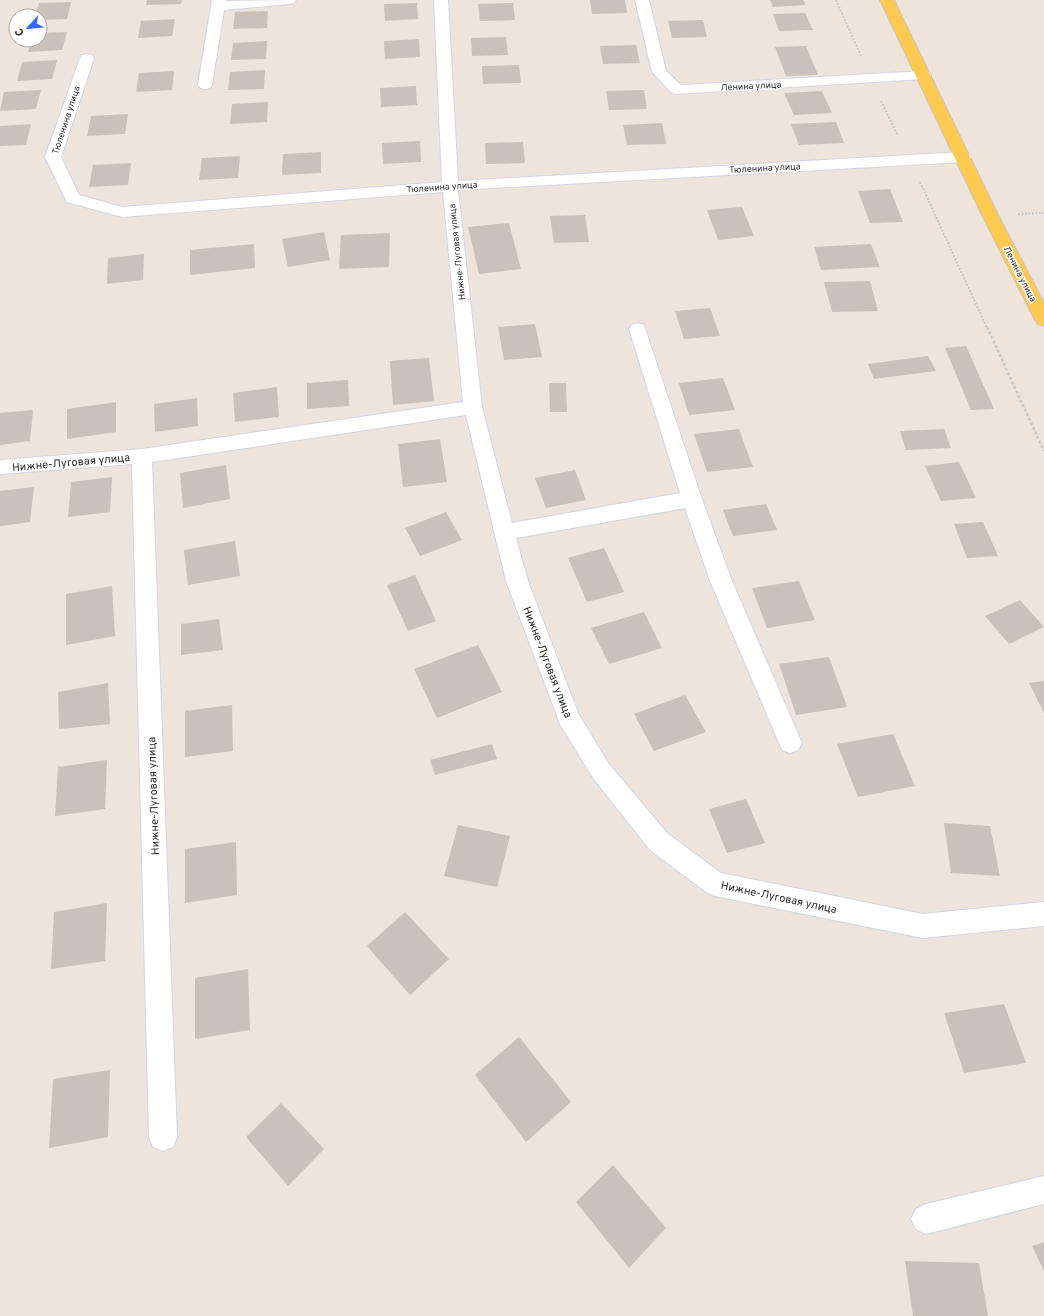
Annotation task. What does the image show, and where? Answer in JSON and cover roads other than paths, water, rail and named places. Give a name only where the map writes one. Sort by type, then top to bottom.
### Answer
[{"type":"main road","name":"Ленина улица","points":[[887,0],[990,214],[1044,320]]},
{"type":"street","points":[[205,85],[219,3],[289,0]]},
{"type":"street","name":"Нижне-Луговая улица","points":[[440,0],[450,186],[473,407],[517,581],[568,717],[601,770],[659,842],[715,884],[924,926],[1044,914]]},
{"type":"street","name":"Ленина улица","points":[[642,0],[659,72],[677,90],[924,76]]},
{"type":"street","name":"Тюленина улица","points":[[87,58],[53,157],[73,198],[122,212],[450,186],[963,157]]},
{"type":"street","points":[[638,329],[692,499],[721,581],[790,743]]},
{"type":"street","name":"Нижне-Луговая улица","points":[[0,467],[142,456],[473,407]]},
{"type":"street","name":"Нижне-Луговая улица","points":[[142,456],[163,1137]]},
{"type":"street","points":[[504,532],[692,499]]},
{"type":"street","points":[[926,1219],[1044,1190]]}]
